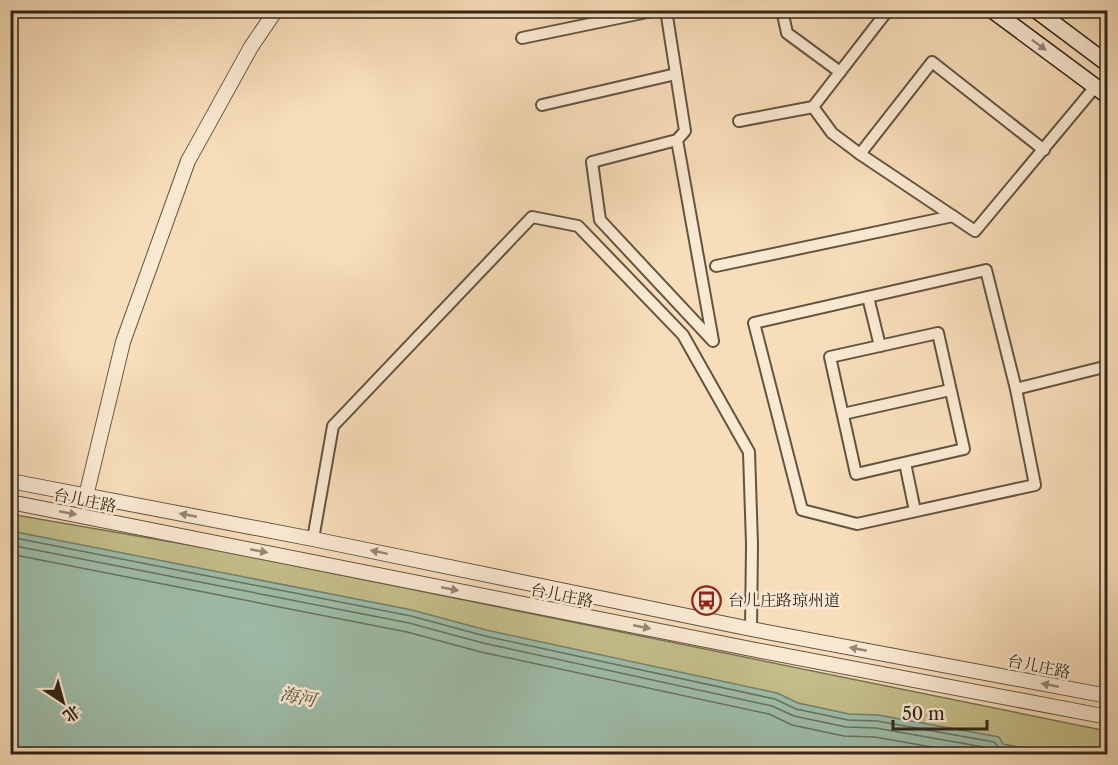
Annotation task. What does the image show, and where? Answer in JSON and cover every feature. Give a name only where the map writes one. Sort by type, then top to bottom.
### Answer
[{"type":"main road","points":[[992,10],[1101,92]]},
{"type":"main road","points":[[1036,10],[1107,64]]},
{"type":"street","points":[[86,496],[123,342],[188,161],[251,47],[276,10]]},
{"type":"street","points":[[522,38],[657,10]]},
{"type":"street","points":[[666,10],[685,131],[677,140],[592,162],[600,220],[713,341],[677,140]]},
{"type":"street","points":[[782,10],[787,33],[840,72]]},
{"type":"street","points":[[739,121],[813,107],[888,10]]},
{"type":"street","points":[[860,154],[932,62],[1044,150]]},
{"type":"street","points":[[542,105],[676,74]]},
{"type":"street","points":[[813,107],[832,133],[975,231],[1044,150],[1101,92]]},
{"type":"street","points":[[716,266],[953,216]]},
{"type":"street","points":[[313,539],[333,426],[532,217],[578,226],[683,335],[749,452],[752,629]]},
{"type":"street","points":[[986,270],[1016,390],[1035,485],[857,524],[802,510],[754,323],[986,270]]},
{"type":"street","points":[[868,297],[880,346]]},
{"type":"street","points":[[938,333],[964,449],[856,474],[830,357],[880,346],[938,333]]},
{"type":"street","points":[[1016,390],[1107,366]]},
{"type":"street","points":[[843,414],[950,390]]},
{"type":"street","points":[[905,463],[915,511]]},
{"type":"street","name":"台儿庄路","points":[[10,481],[313,539],[752,629],[1107,696]]},
{"type":"street","name":"台儿庄路","points":[[10,502],[745,648],[1107,717]]},
{"type":"shaded area","points":[[10,514],[224,551],[1107,731],[1107,754],[11,754]]},
{"type":"water","name":"海河","points":[[11,531],[412,610],[486,630],[777,693],[798,703],[849,714],[878,715],[999,737],[1003,744],[1057,754],[11,754]]},
{"type":"place","name":"台儿庄路琼州道","points":[[707,600]]}]
